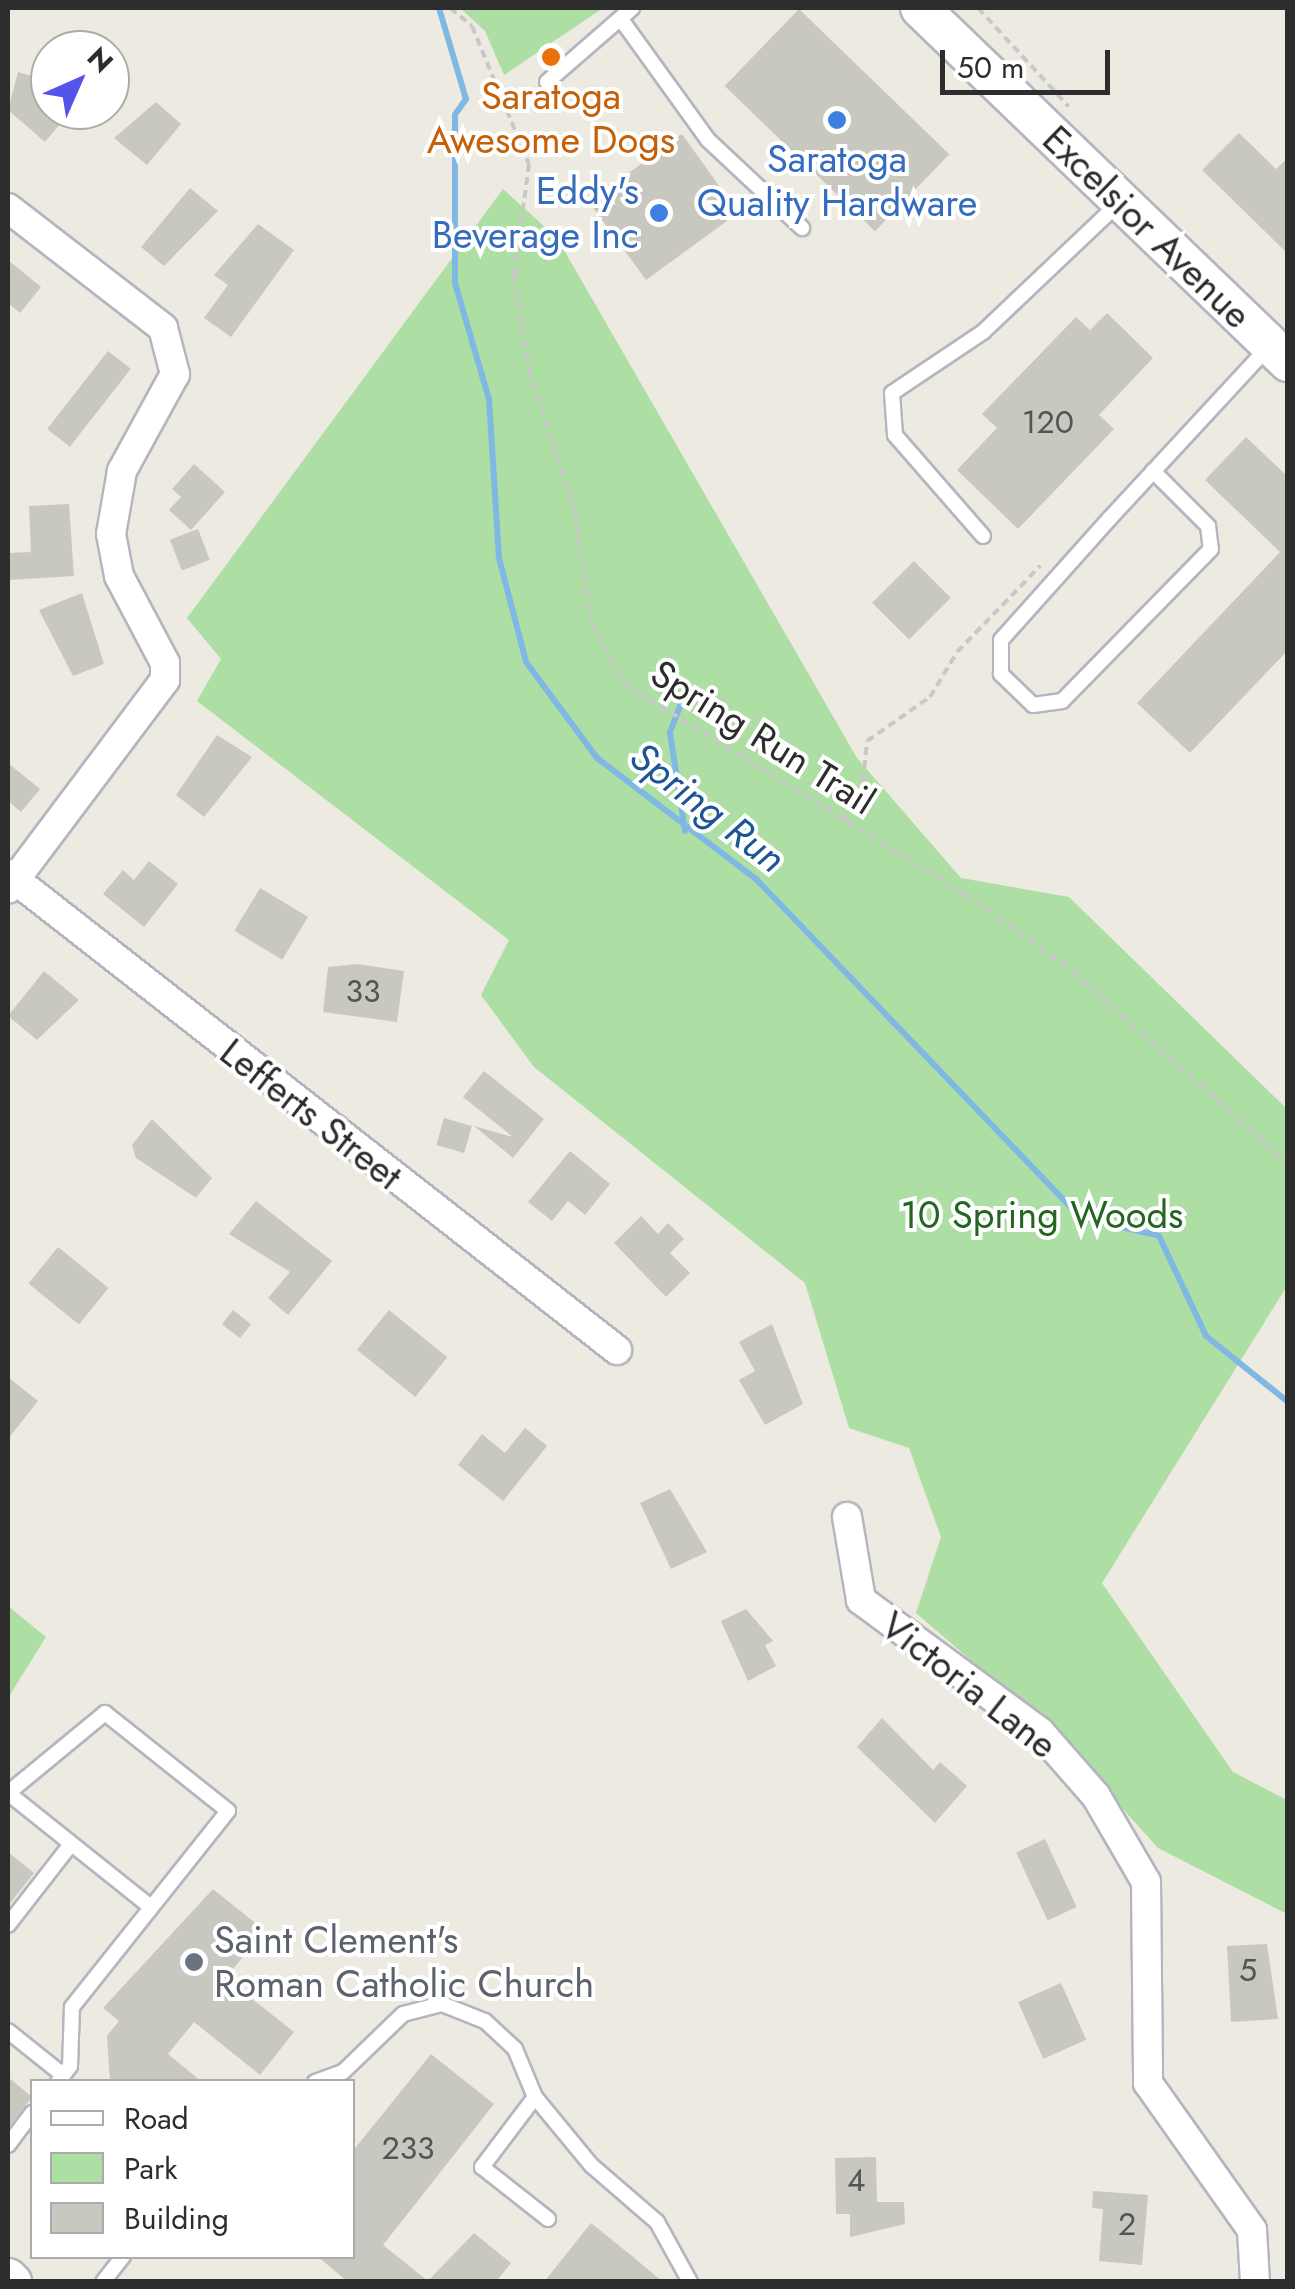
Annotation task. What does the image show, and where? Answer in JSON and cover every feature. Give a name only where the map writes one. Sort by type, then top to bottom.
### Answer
[{"type":"street","name":"Excelsior Avenue","points":[[920,8],[1279,354]]},
{"type":"street","points":[[8,208],[146,312],[175,350],[175,374],[122,471],[111,534],[119,576],[165,663],[165,680],[10,881]]},
{"type":"street","name":"Lefferts Street","points":[[10,881],[616,1350]]},
{"type":"street","name":"Victoria Lane","points":[[847,1517],[861,1600],[1040,1732],[1096,1796],[1146,1882],[1148,2084],[1252,2230],[1255,2282]]},
{"type":"lane","points":[[546,82],[623,22],[632,8]]},
{"type":"lane","points":[[623,22],[708,140],[802,228]]},
{"type":"lane","points":[[983,536],[895,435],[892,393],[983,332],[1119,203]]},
{"type":"lane","points":[[1153,471],[1208,526],[1210,550],[1062,701],[1033,705],[1002,674],[1001,640],[1153,471],[1279,354]]},
{"type":"lane","points":[[60,2078],[72,2007],[151,1908],[228,1811],[104,1713],[8,1793],[151,1908]]},
{"type":"lane","points":[[8,1925],[71,1844]]},
{"type":"lane","points":[[323,2079],[343,2072],[403,2014],[442,2004],[486,2021],[515,2049],[535,2098],[591,2165],[657,2222],[690,2282]]},
{"type":"lane","points":[[8,2031],[60,2078]]},
{"type":"lane","points":[[535,2098],[482,2167],[548,2219]]},
{"type":"lane","points":[[8,2145],[30,2116]]},
{"type":"lane","points":[[104,2282],[121,2259]]},
{"type":"path","name":"Spring Run Trail","points":[[450,8],[472,26],[529,164],[514,276],[530,370],[575,512],[577,576],[591,624],[626,685],[688,721],[1072,972],[1288,1163]]},
{"type":"green space","points":[[460,8],[603,8],[504,75],[485,31]]},
{"type":"green space","name":"10 Spring Woods","points":[[503,189],[557,238],[857,758],[961,878],[1069,897],[1287,1109],[1287,1286],[1102,1583],[1233,1772],[1287,1800],[1287,1914],[1158,1848],[1051,1729],[916,1613],[941,1537],[909,1448],[849,1428],[805,1283],[534,1067],[481,995],[509,940],[197,701],[221,659],[187,618]]},
{"type":"green space","points":[[8,1606],[46,1637],[8,1698]]},
{"type":"building","name":"Saratoga Quality Hardware","points":[[799,9],[949,154],[875,231],[725,86]]},
{"type":"building","points":[[18,72],[30,75],[30,129],[8,110]]},
{"type":"building","points":[[156,102],[181,124],[147,165],[114,138],[130,130],[130,124]]},
{"type":"building","points":[[31,130],[55,130],[45,142]]},
{"type":"building","points":[[1239,133],[1276,169],[1288,158],[1288,254],[1202,170]]},
{"type":"building","name":"Eddy's Beverage Inc","points":[[682,134],[727,197],[716,205],[727,221],[646,280],[589,202]]},
{"type":"building","points":[[190,188],[218,211],[164,266],[141,247]]},
{"type":"building","points":[[258,224],[294,250],[231,337],[204,318],[228,285],[214,275]]},
{"type":"building","points":[[8,260],[41,287],[20,313],[8,303]]},
{"type":"building","points":[[1107,313],[1153,358],[1099,415],[1114,429],[1018,529],[957,470],[997,428],[982,414],[1076,317],[1090,330]]},
{"type":"building","points":[[108,351],[131,369],[70,447],[47,429]]},
{"type":"building","points":[[1246,437],[1288,477],[1288,650],[1190,753],[1137,703],[1280,552],[1205,480]]},
{"type":"building","points":[[194,464],[225,492],[191,530],[169,510],[181,497],[172,489]]},
{"type":"building","points":[[69,504],[74,576],[8,580],[8,553],[31,552],[29,506]]},
{"type":"building","points":[[198,529],[210,560],[182,571],[170,540]]},
{"type":"building","points":[[914,561],[951,598],[909,639],[872,603]]},
{"type":"building","points":[[82,593],[104,664],[73,676],[39,610]]},
{"type":"building","points":[[217,735],[252,757],[204,817],[176,795]]},
{"type":"building","points":[[8,763],[40,789],[21,812],[8,801]]},
{"type":"building","points":[[149,861],[178,884],[144,927],[103,894],[123,870],[134,880]]},
{"type":"building","points":[[260,888],[308,917],[282,960],[234,931]]},
{"type":"building","points":[[358,964],[404,971],[397,1022],[323,1012],[328,967]]},
{"type":"building","points":[[44,971],[79,1000],[37,1040],[8,1016]]},
{"type":"building","points":[[484,1071],[544,1119],[513,1158],[474,1126],[513,1137],[463,1097]]},
{"type":"building","points":[[444,1118],[472,1126],[464,1153],[436,1145]]},
{"type":"building","points":[[152,1119],[212,1178],[196,1198],[136,1158],[132,1145]]},
{"type":"building","points":[[570,1151],[610,1184],[585,1215],[568,1201],[552,1221],[528,1202]]},
{"type":"building","points":[[256,1201],[332,1261],[288,1315],[268,1298],[290,1272],[229,1234]]},
{"type":"building","points":[[641,1216],[658,1234],[668,1223],[684,1239],[670,1253],[690,1273],[666,1297],[614,1243]]},
{"type":"building","points":[[58,1247],[109,1288],[79,1324],[28,1284]]},
{"type":"building","points":[[233,1310],[251,1324],[240,1338],[222,1324]]},
{"type":"building","points":[[389,1310],[447,1357],[415,1397],[357,1350]]},
{"type":"building","points":[[772,1324],[803,1404],[765,1425],[739,1380],[755,1371],[739,1342]]},
{"type":"building","points":[[8,1377],[38,1401],[8,1439]]},
{"type":"building","points":[[525,1428],[547,1446],[503,1501],[458,1465],[482,1434],[505,1453]]},
{"type":"building","points":[[670,1489],[707,1552],[671,1569],[640,1503]]},
{"type":"building","points":[[746,1609],[773,1641],[765,1645],[776,1666],[748,1681],[721,1621]]},
{"type":"building","points":[[882,1718],[933,1770],[940,1762],[967,1786],[935,1823],[857,1747]]},
{"type":"building","points":[[1045,1839],[1077,1907],[1048,1920],[1016,1853]]},
{"type":"building","points":[[8,1852],[34,1873],[8,1906]]},
{"type":"building","name":"Saint Clement's Roman Catholic Church","points":[[213,1889],[264,1930],[226,1978],[294,2032],[260,2075],[194,2022],[168,2054],[198,2079],[110,2079],[107,2036],[119,2021],[103,2008]]},
{"type":"building","points":[[1267,1944],[1278,2019],[1231,2022],[1227,1946]]},
{"type":"building","points":[[1061,1983],[1086,2040],[1043,2059],[1018,2002]]},
{"type":"building","points":[[431,2054],[494,2104],[383,2245],[428,2281],[474,2233],[511,2263],[496,2282],[348,2282],[321,2259],[355,2259],[355,2148]]},
{"type":"building","points":[[8,2077],[30,2100],[8,2128]]},
{"type":"building","points":[[876,2157],[877,2202],[904,2202],[905,2224],[850,2237],[850,2214],[836,2214],[835,2158]]},
{"type":"building","points":[[1093,2191],[1148,2195],[1142,2265],[1099,2261],[1103,2209],[1092,2208]]},
{"type":"building","points":[[591,2223],[632,2256],[663,2282],[544,2282]]},
{"type":"waterway","name":"Spring Run","points":[[439,8],[466,99],[455,115],[455,283],[489,399],[499,558],[526,662],[597,758],[756,879],[1080,1217],[1159,1236],[1206,1336],[1288,1402]]},
{"type":"waterway","points":[[682,701],[670,733],[685,831]]},
{"type":"place","name":"Saratoga Awesome Dogs","points":[[551,57]]},
{"type":"place","name":"Saratoga Quality Hardware","points":[[837,120]]},
{"type":"place","name":"Eddy's Beverage Inc","points":[[659,213]]},
{"type":"place","name":"Saint Clement's Roman Catholic Church","points":[[194,1962]]}]
